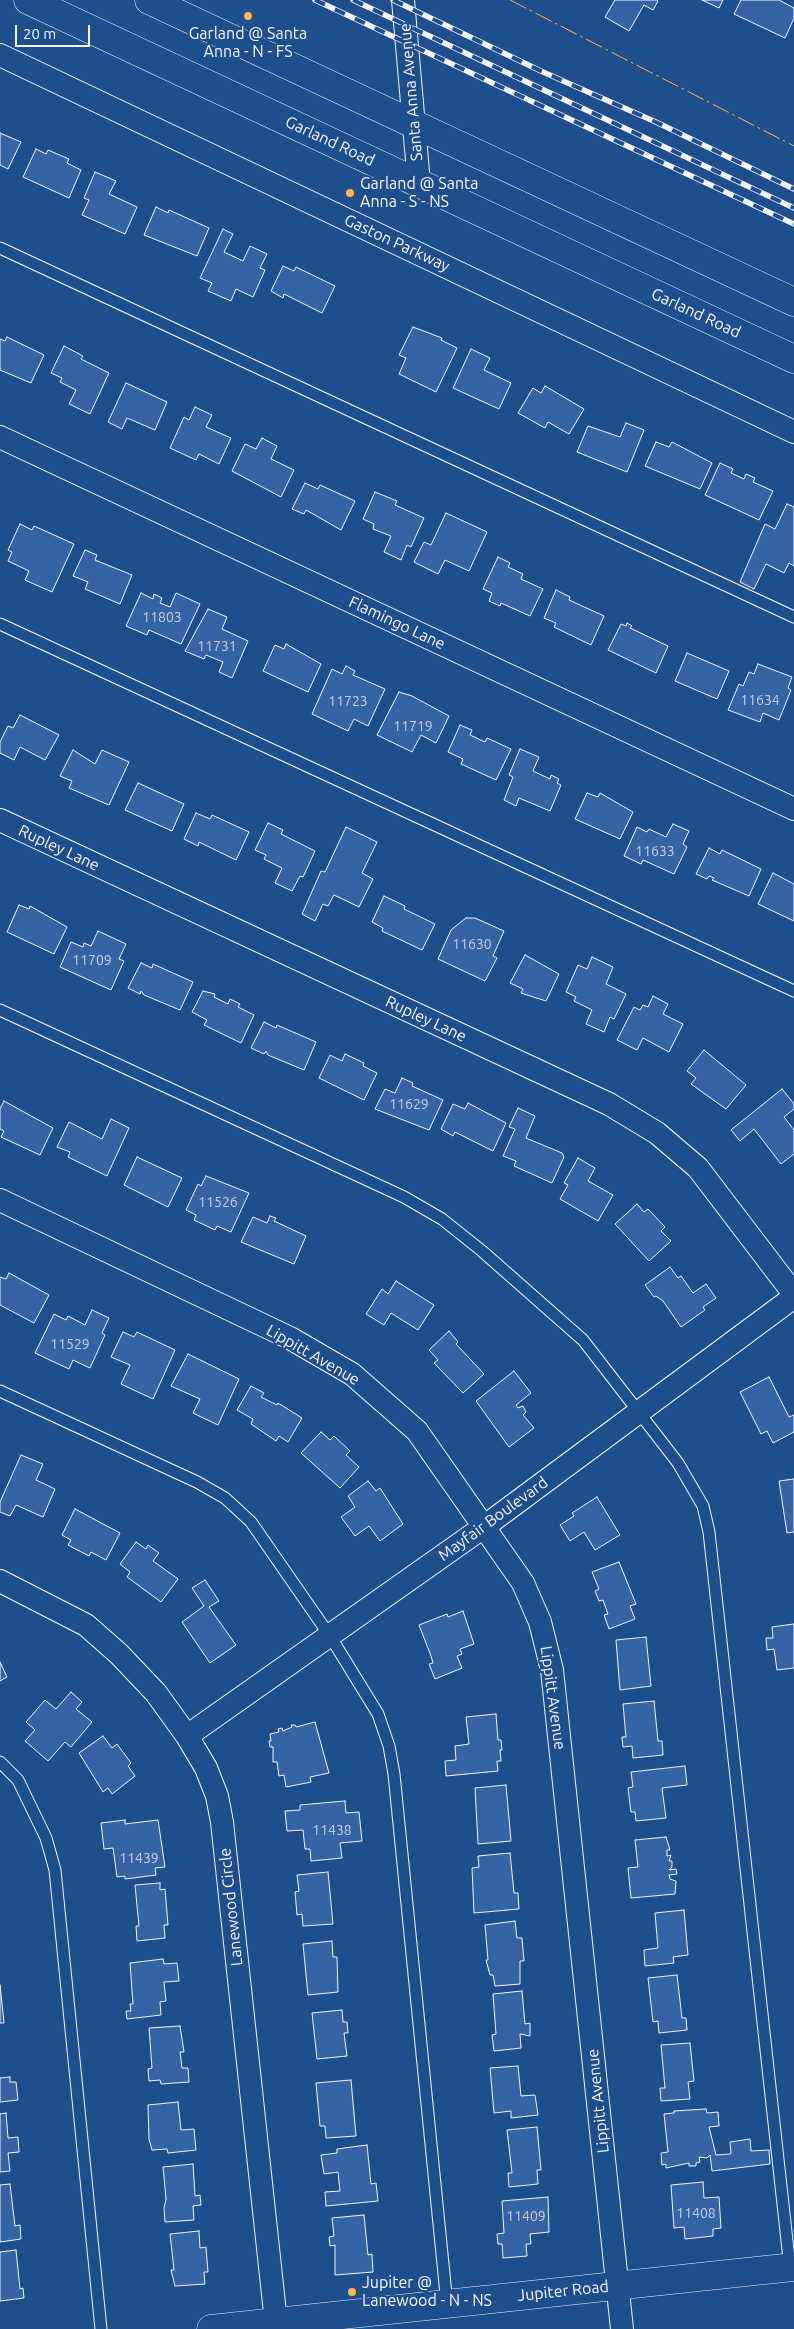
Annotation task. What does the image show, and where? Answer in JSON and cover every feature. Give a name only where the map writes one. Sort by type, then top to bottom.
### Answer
[{"type":"main road","name":"Garland Road","points":[[28,0],[794,359]]},
{"type":"main road","points":[[149,0],[794,302]]},
{"type":"main road","name":"Jupiter Road","points":[[211,2329],[274,2327],[447,2304],[792,2267]]},
{"type":"street","name":"Santa Anna Avenue","points":[[403,0],[419,183]]},
{"type":"street","name":"Gaston Parkway","points":[[0,55],[794,432]]},
{"type":"street","name":"Flamingo Lane","points":[[0,437],[794,809]]},
{"type":"street","name":"Rupley Lane","points":[[0,820],[609,1104],[658,1133],[698,1168],[794,1295]]},
{"type":"street","name":"Lippitt Avenue","points":[[0,1200],[290,1338],[352,1374],[417,1431],[523,1583],[540,1622],[552,1670],[622,2329]]},
{"type":"street","name":"Mayfair Boulevard","points":[[188,1736],[485,1526],[794,1295]]},
{"type":"street","name":"Lanewood Circle","points":[[0,1581],[86,1625],[119,1654],[156,1693],[188,1736],[206,1768],[217,1796],[222,1822],[274,2327]]},
{"type":"lane","points":[[0,248],[794,617]]},
{"type":"lane","points":[[0,624],[794,991]]},
{"type":"lane","points":[[0,1010],[404,1197],[442,1219],[482,1251],[583,1340],[678,1463],[703,1506],[709,1532],[792,2267]]},
{"type":"lane","points":[[0,1390],[197,1482],[226,1498],[251,1522],[330,1636],[378,1714],[390,1746],[394,1774],[447,2304]]},
{"type":"lane","points":[[0,1762],[18,1780],[46,1838],[55,1870],[101,2329]]},
{"type":"building","points":[[615,0],[658,1],[653,10],[644,5],[629,31],[605,17]]},
{"type":"building","points":[[702,0],[723,0],[719,8]]},
{"type":"building","points":[[741,0],[779,0],[794,8],[794,18],[785,38],[734,14]]},
{"type":"building","points":[[0,133],[21,142],[8,169],[0,165]]},
{"type":"building","points":[[36,149],[46,154],[48,150],[69,159],[67,163],[81,170],[69,198],[23,177]]},
{"type":"building","points":[[95,172],[116,181],[109,194],[137,207],[125,234],[82,215],[89,200],[84,198]]},
{"type":"building","points":[[156,207],[168,213],[169,210],[209,228],[197,256],[144,235]]},
{"type":"building","points":[[223,229],[233,234],[224,252],[243,261],[250,246],[267,254],[260,268],[265,270],[253,297],[236,289],[231,301],[208,291],[212,283],[200,278]]},
{"type":"building","points":[[283,266],[294,271],[296,267],[335,286],[322,313],[284,294],[283,298],[271,291]]},
{"type":"building","points":[[413,327],[442,338],[441,340],[457,348],[436,392],[399,374],[406,358],[399,355]]},
{"type":"building","points":[[7,337],[44,355],[31,383],[0,370],[0,339],[5,341]]},
{"type":"building","points":[[64,346],[83,356],[81,359],[109,373],[90,414],[69,404],[76,390],[60,382],[62,378],[51,373]]},
{"type":"building","points":[[471,349],[490,358],[484,370],[511,383],[499,409],[453,388]]},
{"type":"building","points":[[126,383],[167,402],[155,430],[127,418],[122,429],[108,422]]},
{"type":"building","points":[[545,386],[584,409],[569,434],[548,422],[545,428],[518,413],[533,388],[541,393]]},
{"type":"building","points":[[195,407],[212,415],[206,427],[231,438],[219,464],[199,454],[196,460],[170,448],[184,417],[189,420]]},
{"type":"building","points":[[626,423],[644,430],[627,472],[577,452],[588,426],[620,437]]},
{"type":"building","points":[[262,438],[277,446],[271,459],[294,470],[281,497],[232,471],[245,444],[256,449]]},
{"type":"building","points":[[656,442],[669,447],[672,442],[712,463],[700,489],[645,466]]},
{"type":"building","points":[[720,463],[733,469],[731,473],[744,479],[746,474],[755,478],[753,482],[773,491],[759,520],[705,495]]},
{"type":"building","points":[[305,483],[318,489],[320,485],[355,501],[341,530],[306,510],[304,514],[292,509]]},
{"type":"building","points":[[375,492],[397,501],[395,505],[424,518],[411,547],[407,545],[401,560],[384,552],[391,536],[373,529],[374,524],[363,519]]},
{"type":"building","points":[[787,504],[794,507],[794,566],[789,563],[784,573],[766,564],[754,589],[740,582],[765,524],[775,529]]},
{"type":"building","points":[[446,513],[487,532],[469,571],[445,560],[438,574],[414,562],[424,542],[431,545]]},
{"type":"building","points":[[20,524],[32,530],[34,526],[74,544],[52,592],[25,580],[29,571],[8,561],[12,552],[8,550]]},
{"type":"building","points":[[85,550],[97,555],[95,560],[132,575],[120,604],[85,589],[88,582],[73,576]]},
{"type":"building","points":[[498,557],[510,563],[508,567],[523,574],[521,579],[543,589],[530,616],[501,603],[500,606],[489,601],[492,593],[483,589]]},
{"type":"building","points":[[556,590],[570,597],[569,600],[604,616],[591,645],[554,627],[556,623],[544,618]]},
{"type":"building","points":[[141,593],[153,599],[154,594],[162,598],[160,603],[170,607],[176,593],[200,604],[181,644],[149,630],[147,635],[126,626]]},
{"type":"building","points":[[208,609],[227,617],[222,629],[248,641],[232,678],[219,672],[223,662],[206,655],[204,659],[185,651]]},
{"type":"building","points":[[627,623],[632,626],[630,628],[668,646],[656,673],[608,650],[621,624],[626,626]]},
{"type":"building","points":[[286,644],[321,664],[308,692],[263,671],[275,645],[284,649]]},
{"type":"building","points":[[687,653],[729,671],[717,699],[675,681]]},
{"type":"building","points":[[758,664],[792,677],[788,688],[791,690],[779,720],[763,713],[760,722],[728,710],[739,684],[743,686],[749,672],[754,674]]},
{"type":"building","points":[[346,666],[355,671],[353,675],[385,689],[368,726],[354,719],[348,731],[312,714],[332,669],[342,674]]},
{"type":"building","points":[[399,692],[412,696],[449,716],[436,743],[421,735],[412,752],[377,735]]},
{"type":"building","points":[[20,715],[59,735],[45,760],[20,747],[14,760],[0,753],[0,742],[8,726],[13,728]]},
{"type":"building","points":[[460,725],[472,730],[470,735],[485,742],[487,738],[511,749],[496,780],[461,764],[463,759],[448,752]]},
{"type":"building","points":[[520,749],[539,757],[533,771],[550,779],[551,775],[559,779],[557,783],[561,785],[550,811],[519,798],[516,806],[504,800],[513,777],[509,775]]},
{"type":"building","points":[[73,750],[95,764],[102,750],[129,762],[109,805],[69,788],[72,781],[60,776]]},
{"type":"building","points":[[138,783],[184,804],[172,831],[125,810]]},
{"type":"building","points":[[587,793],[598,797],[600,793],[633,812],[620,839],[575,819]]},
{"type":"building","points":[[196,813],[210,819],[212,815],[249,832],[236,860],[199,842],[198,846],[184,839]]},
{"type":"building","points":[[268,823],[283,830],[281,834],[315,851],[303,877],[300,876],[292,891],[275,883],[282,868],[264,859],[266,855],[255,850]]},
{"type":"building","points":[[673,824],[689,831],[683,844],[687,847],[674,874],[643,860],[641,864],[624,856],[637,827],[647,832],[649,829],[666,837]]},
{"type":"building","points":[[346,827],[377,842],[362,873],[373,879],[359,907],[334,895],[328,906],[323,904],[315,921],[302,914],[321,871],[325,872]]},
{"type":"building","points":[[709,848],[720,854],[722,850],[761,869],[749,896],[712,880],[714,878],[709,876],[707,879],[696,874]]},
{"type":"building","points":[[773,873],[794,884],[794,921],[758,904]]},
{"type":"building","points":[[384,896],[405,906],[404,909],[435,924],[422,950],[382,931],[383,928],[372,922]]},
{"type":"building","points":[[19,905],[29,909],[30,906],[67,927],[54,954],[7,932]]},
{"type":"building","points":[[466,918],[475,918],[504,931],[493,956],[497,958],[485,981],[438,959],[451,930]]},
{"type":"building","points":[[98,931],[126,944],[119,959],[124,961],[111,990],[60,967],[71,942],[83,947],[84,943],[91,946]]},
{"type":"building","points":[[525,955],[559,974],[546,1001],[521,993],[523,989],[510,983]]},
{"type":"building","points":[[592,957],[613,967],[606,984],[626,994],[614,1019],[610,1017],[604,1032],[586,1024],[592,1010],[574,1001],[576,997],[566,992],[578,965],[587,969]]},
{"type":"building","points":[[141,963],[152,968],[153,964],[193,982],[180,1010],[144,995],[141,991],[140,994],[128,988]]},
{"type":"building","points":[[203,991],[215,994],[214,997],[228,1004],[230,999],[240,1004],[238,1007],[254,1015],[241,1043],[204,1025],[207,1020],[192,1012]]},
{"type":"building","points":[[653,996],[668,1004],[663,1014],[683,1024],[669,1052],[643,1038],[637,1050],[617,1040],[634,1007],[640,1010],[643,1005],[648,1007]]},
{"type":"building","points":[[264,1022],[276,1028],[277,1025],[316,1042],[304,1070],[268,1055],[266,1051],[264,1054],[251,1048]]},
{"type":"building","points":[[704,1050],[746,1085],[726,1109],[691,1084],[696,1078],[687,1071]]},
{"type":"building","points":[[345,1054],[364,1063],[363,1066],[377,1073],[364,1100],[319,1078],[330,1055],[342,1061]]},
{"type":"building","points":[[402,1078],[413,1083],[412,1086],[443,1100],[429,1130],[375,1109],[385,1089],[395,1093]]},
{"type":"building","points":[[782,1089],[794,1104],[794,1109],[784,1117],[794,1130],[794,1154],[781,1164],[754,1129],[740,1141],[731,1130]]},
{"type":"building","points":[[4,1101],[53,1128],[40,1155],[1,1137],[4,1131],[0,1129],[0,1109]]},
{"type":"building","points":[[468,1103],[506,1123],[493,1151],[455,1132],[453,1136],[441,1129],[453,1104],[465,1109]]},
{"type":"building","points":[[518,1108],[535,1116],[526,1138],[562,1153],[564,1157],[552,1183],[514,1166],[516,1161],[503,1156],[515,1129],[509,1127]]},
{"type":"building","points":[[111,1119],[129,1128],[107,1176],[68,1157],[70,1152],[57,1147],[69,1122],[102,1139]]},
{"type":"building","points":[[137,1157],[182,1178],[168,1207],[124,1185]]},
{"type":"building","points":[[578,1158],[595,1168],[588,1181],[613,1195],[598,1221],[560,1199],[568,1185],[564,1183]]},
{"type":"building","points":[[206,1176],[249,1193],[231,1232],[217,1226],[215,1230],[194,1220],[196,1215],[186,1210],[198,1184],[201,1186]]},
{"type":"building","points":[[637,1204],[644,1212],[648,1209],[665,1227],[661,1231],[671,1241],[649,1261],[615,1224]]},
{"type":"building","points":[[270,1216],[276,1218],[274,1221],[306,1236],[294,1264],[241,1242],[253,1217],[267,1223]]},
{"type":"building","points":[[670,1267],[678,1278],[681,1276],[693,1293],[706,1284],[716,1298],[703,1307],[705,1310],[681,1327],[663,1301],[656,1296],[654,1297],[645,1285]]},
{"type":"building","points":[[9,1273],[49,1295],[34,1323],[0,1305],[0,1277],[6,1279]]},
{"type":"building","points":[[396,1281],[434,1305],[418,1330],[391,1313],[384,1325],[366,1314],[382,1289],[388,1294]]},
{"type":"building","points":[[92,1310],[109,1318],[102,1333],[105,1335],[90,1368],[73,1360],[69,1369],[35,1353],[54,1314],[66,1320],[68,1316],[85,1325]]},
{"type":"building","points":[[449,1331],[458,1342],[456,1344],[484,1374],[463,1393],[434,1363],[438,1360],[429,1350]]},
{"type":"building","points":[[123,1332],[134,1337],[137,1332],[175,1350],[153,1399],[121,1384],[130,1365],[111,1357]]},
{"type":"building","points":[[188,1354],[239,1379],[218,1425],[193,1413],[200,1399],[171,1386]]},
{"type":"building","points":[[514,1371],[531,1393],[516,1405],[518,1408],[523,1406],[526,1412],[523,1415],[534,1428],[509,1447],[476,1401]]},
{"type":"building","points":[[769,1377],[789,1417],[794,1415],[794,1432],[773,1443],[767,1431],[761,1434],[740,1392]]},
{"type":"building","points":[[251,1386],[264,1393],[261,1397],[277,1405],[278,1403],[302,1418],[288,1442],[279,1436],[276,1441],[251,1424],[253,1419],[237,1410]]},
{"type":"building","points":[[321,1432],[330,1440],[334,1436],[350,1451],[346,1455],[359,1467],[340,1488],[301,1453]]},
{"type":"building","points":[[21,1455],[43,1464],[36,1480],[55,1489],[43,1517],[16,1505],[10,1516],[0,1512],[0,1502]]},
{"type":"building","points":[[794,1479],[794,1532],[787,1533],[779,1481]]},
{"type":"building","points":[[368,1481],[376,1491],[380,1488],[403,1524],[380,1541],[369,1526],[355,1536],[341,1517],[355,1507],[348,1496]]},
{"type":"building","points":[[597,1497],[620,1535],[595,1550],[584,1532],[570,1541],[560,1525],[574,1516],[572,1513]]},
{"type":"building","points":[[75,1509],[120,1533],[106,1560],[91,1552],[89,1556],[68,1545],[71,1540],[62,1535]]},
{"type":"building","points":[[136,1542],[146,1549],[148,1545],[159,1553],[153,1561],[178,1579],[161,1602],[127,1577],[130,1572],[120,1564]]},
{"type":"building","points":[[619,1562],[636,1604],[630,1606],[635,1619],[609,1629],[604,1615],[608,1614],[603,1600],[599,1601],[595,1591],[599,1589],[592,1572]]},
{"type":"building","points":[[205,1580],[219,1601],[209,1607],[236,1645],[210,1663],[182,1622],[204,1606],[192,1588]]},
{"type":"building","points":[[463,1611],[474,1644],[460,1649],[462,1654],[457,1656],[462,1668],[435,1679],[429,1664],[433,1663],[431,1656],[419,1625],[447,1614],[448,1617]]},
{"type":"building","points":[[794,1624],[794,1668],[777,1670],[774,1649],[767,1650],[766,1638],[773,1638],[772,1627]]},
{"type":"building","points":[[646,1637],[651,1686],[620,1690],[616,1640]]},
{"type":"building","points":[[0,1662],[7,1677],[0,1681]]},
{"type":"building","points":[[71,1692],[82,1702],[76,1709],[92,1722],[71,1747],[65,1742],[48,1761],[25,1741],[35,1730],[26,1722],[45,1700],[56,1709]]},
{"type":"building","points":[[654,1701],[658,1741],[662,1741],[663,1755],[633,1758],[632,1746],[623,1747],[622,1737],[626,1737],[623,1704]]},
{"type":"building","points":[[496,1714],[498,1740],[501,1740],[502,1750],[500,1750],[501,1761],[497,1761],[498,1771],[446,1776],[445,1761],[456,1760],[455,1746],[469,1744],[466,1717]]},
{"type":"building","points":[[315,1722],[329,1773],[310,1777],[311,1782],[286,1787],[284,1775],[279,1776],[277,1762],[273,1762],[273,1747],[270,1747],[269,1741],[271,1741],[270,1734],[279,1732],[278,1729],[282,1728],[283,1731],[292,1727],[291,1725],[296,1727]]},
{"type":"building","points":[[103,1736],[112,1748],[117,1744],[131,1763],[128,1766],[135,1776],[112,1794],[108,1788],[103,1792],[79,1753]]},
{"type":"building","points":[[685,1766],[687,1785],[662,1788],[666,1818],[636,1821],[635,1812],[631,1812],[628,1788],[633,1787],[631,1772]]},
{"type":"building","points":[[506,1785],[511,1841],[478,1844],[475,1788]]},
{"type":"building","points":[[345,1801],[346,1813],[359,1812],[362,1841],[340,1843],[342,1858],[311,1861],[310,1849],[305,1849],[303,1830],[287,1831],[285,1811],[300,1810],[300,1805]]},
{"type":"building","points":[[125,1820],[125,1824],[158,1820],[165,1867],[155,1868],[156,1875],[125,1879],[125,1876],[117,1877],[113,1848],[104,1849],[101,1823]]},
{"type":"building","points":[[666,1837],[670,1850],[667,1850],[667,1856],[671,1855],[669,1861],[672,1861],[672,1867],[669,1870],[676,1869],[677,1874],[669,1875],[670,1879],[676,1881],[675,1894],[631,1898],[628,1868],[638,1867],[635,1840]]},
{"type":"building","points":[[510,1853],[514,1893],[518,1893],[519,1909],[474,1913],[472,1868],[479,1867],[478,1856]]},
{"type":"building","points":[[328,1872],[333,1924],[303,1926],[302,1914],[297,1915],[295,1892],[299,1891],[297,1875]]},
{"type":"building","points":[[160,1883],[160,1890],[165,1889],[168,1925],[164,1925],[165,1938],[137,1941],[136,1926],[139,1926],[135,1885]]},
{"type":"building","points":[[684,1910],[688,1955],[673,1957],[674,1963],[645,1966],[644,1950],[658,1948],[655,1913]]},
{"type":"building","points":[[515,1921],[517,1938],[522,1938],[524,1961],[520,1961],[520,1984],[495,1986],[493,1975],[490,1975],[486,1960],[488,1960],[485,1925]]},
{"type":"building","points":[[332,1941],[333,1957],[337,1957],[338,1992],[308,1995],[303,1944]]},
{"type":"building","points":[[163,1959],[164,1964],[177,1963],[179,1981],[164,1982],[166,2001],[160,2002],[161,2015],[127,2019],[126,2011],[131,2011],[130,2004],[133,2004],[130,1963]]},
{"type":"building","points":[[677,1975],[682,2018],[686,2018],[687,2030],[659,2033],[658,2021],[653,2022],[648,1978]]},
{"type":"building","points":[[0,1985],[4,2023],[0,2023]]},
{"type":"building","points":[[522,1991],[525,2024],[530,2023],[530,2036],[520,2034],[521,2048],[494,2051],[492,2035],[496,2034],[493,1994]]},
{"type":"building","points":[[342,2010],[343,2022],[347,2022],[348,2033],[344,2033],[347,2056],[317,2059],[312,2013]]},
{"type":"building","points":[[180,2026],[184,2052],[180,2052],[182,2068],[188,2068],[189,2082],[161,2084],[160,2080],[149,2081],[148,2069],[152,2068],[149,2028]]},
{"type":"building","points":[[690,2043],[694,2081],[688,2082],[690,2099],[661,2101],[660,2088],[665,2088],[661,2045]]},
{"type":"building","points":[[518,2066],[521,2096],[535,2095],[538,2115],[511,2118],[511,2111],[494,2113],[490,2068]]},
{"type":"building","points":[[10,2077],[10,2082],[16,2082],[18,2100],[0,2102],[0,2078]]},
{"type":"building","points":[[351,2080],[356,2136],[326,2138],[325,2126],[320,2126],[316,2083]]},
{"type":"building","points":[[178,2102],[181,2130],[194,2129],[196,2150],[168,2153],[167,2149],[152,2150],[149,2139],[148,2105]]},
{"type":"building","points":[[706,2109],[707,2113],[718,2112],[719,2126],[709,2127],[716,2155],[731,2154],[730,2142],[750,2139],[751,2151],[769,2150],[770,2164],[712,2171],[710,2155],[707,2158],[699,2157],[700,2162],[696,2163],[696,2166],[689,2166],[689,2163],[666,2168],[666,2164],[662,2165],[661,2153],[668,2152],[664,2114],[674,2113],[674,2111]]},
{"type":"building","points":[[6,2113],[8,2138],[18,2137],[19,2152],[8,2153],[10,2171],[0,2172],[0,2114]]},
{"type":"building","points":[[537,2127],[541,2170],[537,2170],[538,2184],[509,2187],[508,2173],[512,2173],[507,2130]]},
{"type":"building","points":[[367,2145],[371,2184],[376,2183],[378,2201],[326,2206],[325,2192],[340,2191],[338,2172],[324,2174],[321,2155],[337,2153],[337,2149]]},
{"type":"building","points":[[193,2164],[195,2196],[200,2195],[201,2205],[193,2206],[194,2220],[165,2222],[164,2208],[166,2199],[163,2167]]},
{"type":"building","points":[[703,2182],[704,2198],[719,2197],[721,2228],[713,2229],[713,2236],[685,2239],[684,2227],[674,2228],[671,2185]]},
{"type":"building","points":[[10,2184],[15,2226],[20,2225],[21,2239],[0,2242],[0,2185]]},
{"type":"building","points":[[548,2197],[549,2232],[530,2234],[531,2244],[526,2244],[527,2256],[503,2258],[502,2244],[498,2244],[497,2234],[504,2233],[502,2201]]},
{"type":"building","points":[[364,2215],[368,2255],[372,2254],[373,2272],[335,2275],[335,2245],[330,2246],[329,2237],[334,2236],[332,2218]]},
{"type":"building","points":[[199,2231],[200,2248],[206,2247],[208,2272],[204,2272],[205,2284],[175,2286],[171,2270],[174,2270],[170,2234]]},
{"type":"building","points":[[16,2250],[20,2289],[23,2288],[24,2298],[0,2301],[0,2252]]},
{"type":"railway","points":[[315,0],[794,224]]},
{"type":"railway","points":[[353,0],[794,208]]},
{"type":"railway","points":[[393,0],[543,72],[658,123],[794,189]]},
{"type":"power","points":[[510,0],[794,146]]},
{"type":"place","name":"Garland @ Santa Anna - N - FS","points":[[248,16]]},
{"type":"place","name":"Garland @ Santa Anna - S - NS","points":[[350,193]]},
{"type":"place","name":"Jupiter @ Lanewood - N - NS","points":[[352,2292]]}]
